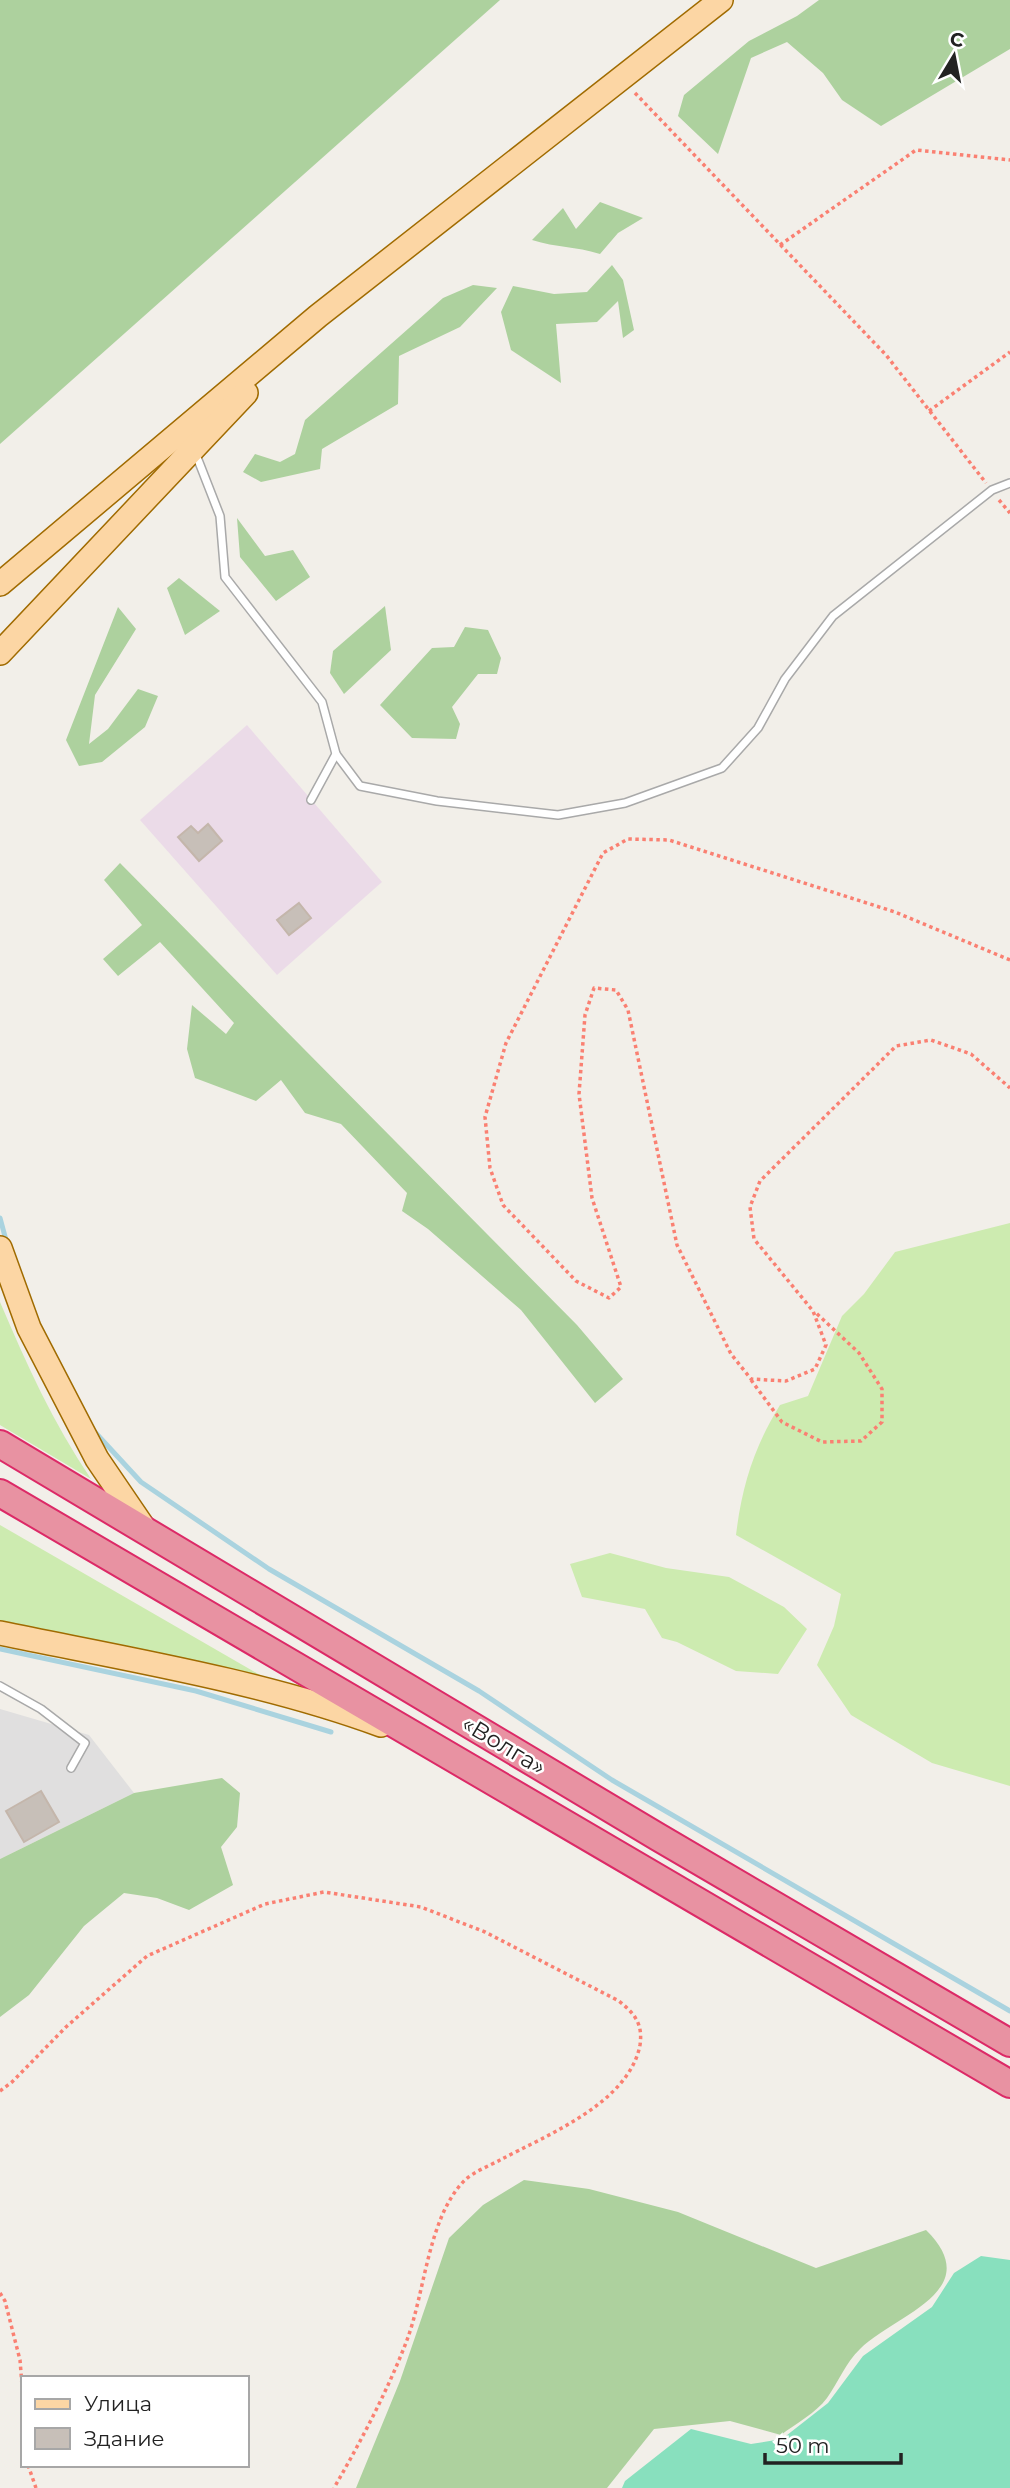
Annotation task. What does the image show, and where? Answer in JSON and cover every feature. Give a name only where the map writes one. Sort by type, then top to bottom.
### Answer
[{"type":"highway","name":"«Волга»","points":[[0,1444],[1010,2043]]},
{"type":"highway","name":"«Волга»","points":[[0,1493],[1010,2084]]},
{"type":"main road","points":[[0,584],[9,572],[318,316],[721,0]]},
{"type":"main road","points":[[0,653],[318,316]]},
{"type":"main road","points":[[0,675],[18,635]]},
{"type":"main road","points":[[0,1248],[41,1350],[97,1459],[146,1531]]},
{"type":"main road","points":[[0,1633],[339,1710],[420,1740]]},
{"type":"lane","points":[[193,449],[220,516],[225,577],[322,702],[337,754],[360,786],[437,801],[558,816],[625,803],[722,768],[758,728],[785,679],[833,616],[992,490],[1010,483]]},
{"type":"lane","points":[[311,800],[337,754]]},
{"type":"lane","points":[[0,1686],[41,1710],[85,1743],[71,1768]]},
{"type":"path","points":[[622,79],[886,355],[1010,513]]},
{"type":"path","points":[[780,245],[916,150],[1010,160]]},
{"type":"path","points":[[929,411],[1010,352]]},
{"type":"path","points":[[1010,960],[895,912],[669,840],[628,839],[603,853],[506,1043],[485,1117],[490,1168],[503,1205],[576,1281],[608,1298],[621,1287],[592,1198],[579,1094],[584,1015],[593,988],[616,990],[628,1010],[677,1245],[731,1354],[782,1422],[822,1442],[862,1441],[882,1422],[882,1389],[859,1353],[813,1311],[754,1239],[750,1207],[760,1181],[896,1046],[931,1040],[971,1054],[1010,1088]]},
{"type":"path","points":[[751,1379],[786,1381],[815,1369],[825,1345],[813,1311]]},
{"type":"path","points":[[0,2091],[66,2027],[147,1956],[265,1903],[324,1892],[421,1907],[485,1932],[619,2001],[634,2013],[642,2031],[637,2059],[610,2095],[586,2114],[466,2178],[447,2200],[407,2340],[354,2455],[334,2488]]},
{"type":"path","points":[[0,2293],[5,2301],[20,2360],[21,2376]]},
{"type":"path","points":[[29,2467],[36,2488]]},
{"type":"shaded area","points":[[247,725],[382,882],[277,975],[140,820]]},
{"type":"shaded area","points":[[0,1709],[89,1735],[134,1793],[0,1859]]},
{"type":"green space","points":[[0,0],[500,0],[0,444]]},
{"type":"green space","points":[[819,0],[1010,0],[1010,49],[881,126],[842,100],[823,73],[787,42],[751,58],[718,154],[678,116],[684,95],[749,41],[797,16]]},
{"type":"green space","points":[[600,202],[643,218],[618,233],[600,254],[532,240],[563,208],[576,229]]},
{"type":"green space","points":[[612,265],[623,280],[634,330],[623,338],[618,301],[597,322],[556,324],[561,383],[511,350],[501,312],[513,286],[554,294],[587,292]]},
{"type":"green space","points":[[473,285],[497,288],[460,327],[399,356],[398,404],[322,449],[320,469],[261,482],[243,472],[255,454],[280,462],[295,454],[305,420],[443,298]]},
{"type":"green space","points":[[237,518],[265,556],[293,550],[310,577],[276,601],[240,557]]},
{"type":"green space","points":[[179,578],[220,611],[185,635],[167,588]]},
{"type":"green space","points":[[385,606],[391,650],[344,694],[330,673],[333,651]]},
{"type":"green space","points":[[118,607],[136,629],[95,695],[89,744],[108,729],[138,689],[158,696],[145,727],[102,762],[79,766],[66,740]]},
{"type":"green space","points":[[465,627],[488,630],[501,658],[497,674],[478,674],[452,707],[460,724],[456,739],[412,738],[380,705],[432,648],[454,647]]},
{"type":"green space","points":[[120,863],[577,1325],[623,1379],[595,1403],[521,1310],[428,1229],[402,1211],[407,1193],[341,1124],[305,1113],[281,1080],[256,1101],[195,1078],[187,1049],[192,1005],[226,1034],[234,1023],[160,942],[118,976],[103,959],[142,925],[104,880]]},
{"type":"green space","points":[[1010,1223],[1010,1786],[932,1763],[851,1715],[817,1665],[834,1626],[841,1594],[736,1535],[750,1467],[771,1421],[780,1405],[808,1396],[842,1316],[864,1294],[895,1252]]},
{"type":"green space","points":[[0,1302],[41,1392],[91,1479],[0,1425]]},
{"type":"green space","points":[[0,1525],[272,1682],[0,1624]]},
{"type":"green space","points":[[610,1553],[666,1568],[729,1577],[784,1607],[807,1629],[778,1674],[736,1671],[677,1642],[662,1638],[645,1609],[582,1597],[570,1564]]},
{"type":"green space","points":[[222,1778],[240,1793],[237,1827],[221,1847],[233,1885],[189,1910],[157,1898],[124,1893],[84,1926],[29,1995],[0,2017],[0,1859],[134,1793]]},
{"type":"green space","points":[[524,2180],[589,2189],[678,2212],[816,2268],[926,2230],[942,2251],[947,2270],[941,2285],[929,2300],[860,2349],[822,2403],[781,2435],[730,2421],[654,2429],[607,2488],[356,2488],[400,2381],[449,2238],[483,2205]]},
{"type":"green space","points":[[981,2256],[1010,2260],[1010,2488],[622,2488],[625,2481],[691,2429],[751,2444],[782,2439],[828,2403],[863,2356],[932,2307],[954,2273]]},
{"type":"building","points":[[208,824],[222,841],[199,861],[178,837],[191,826],[198,833]]},
{"type":"building","points":[[299,903],[311,918],[289,935],[277,920]]},
{"type":"building","points":[[41,1791],[59,1822],[24,1842],[6,1811]]},
{"type":"waterway","points":[[0,1218],[7,1244]]},
{"type":"waterway","points":[[93,1430],[141,1482],[269,1569],[479,1691],[612,1780],[1010,2011]]},
{"type":"waterway","points":[[0,1649],[196,1691],[331,1732]]}]
